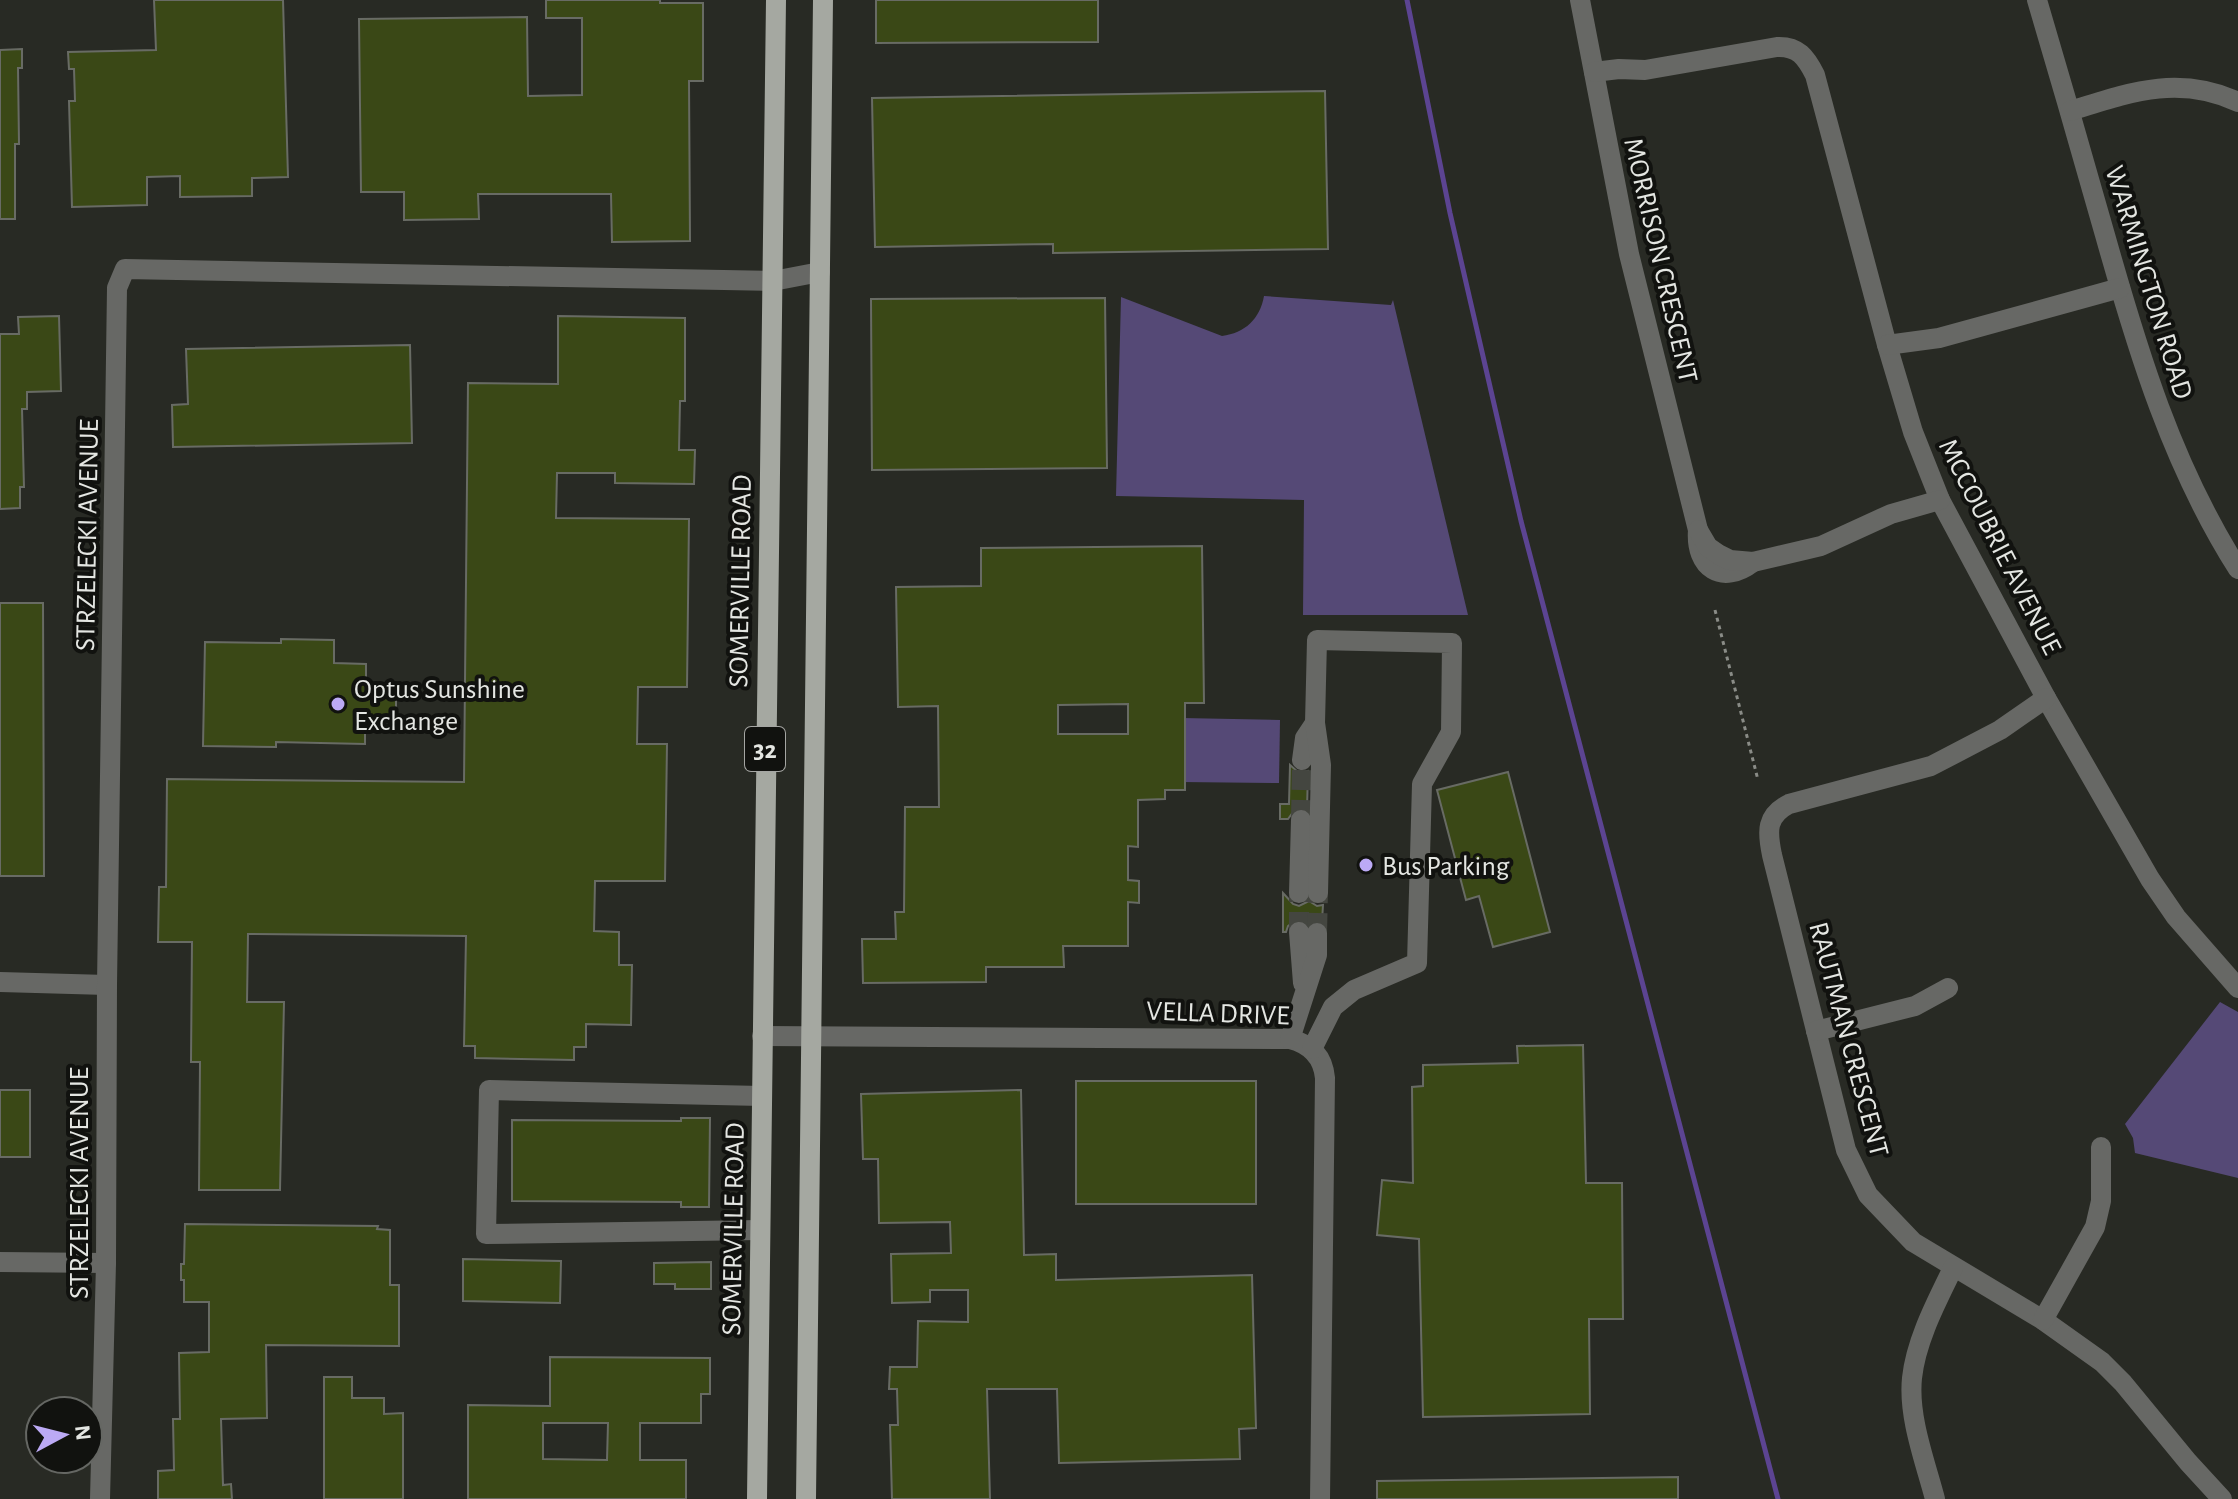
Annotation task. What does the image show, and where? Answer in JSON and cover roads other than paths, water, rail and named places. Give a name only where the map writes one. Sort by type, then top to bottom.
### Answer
[{"type":"main road","name":"SOMERVILLE ROAD","points":[[757,1499],[776,0]]},
{"type":"main road","name":"32","points":[[806,1499],[823,0]]},
{"type":"street","name":"MORRISON CRESCENT","points":[[1580,0],[1629,254],[1698,530],[1696,544],[1701,560],[1710,569],[1728,573],[1744,569],[1753,562],[1821,546],[1936,491]]},
{"type":"street","name":"WARMINGTON ROAD","points":[[2037,0],[2156,402],[2181,465],[2237,565]]},
{"type":"street","name":"MCCOUBRIE AVENUE","points":[[1595,79],[1777,47],[1789,47],[1808,60],[1815,75],[1889,352],[1913,432],[1936,491],[2050,703],[2150,879],[2176,917],[2238,988]]},
{"type":"street","points":[[2070,111],[2162,86],[2213,93],[2238,102]]},
{"type":"street","name":"STRZELECKI AVENUE","points":[[100,1499],[106,1263],[117,288],[125,269],[773,281],[820,272]]},
{"type":"street","points":[[1889,352],[2120,288]]},
{"type":"street","points":[[1301,820],[1309,893],[1321,765],[1315,723],[1317,640],[1452,643],[1451,732],[1422,784],[1418,961],[1410,968],[1354,990],[1333,1007],[1312,1049]]},
{"type":"street","name":"RAUTMAN CRESCENT","points":[[2050,703],[1931,766],[1789,804],[1775,811],[1768,838],[1846,1150],[1868,1195],[1913,1242],[2043,1320],[2102,1362],[2222,1499]]},
{"type":"street","points":[[1302,760],[1305,738],[1315,723]]},
{"type":"street","points":[[1290,1039],[1317,955],[1308,933]]},
{"type":"street","points":[[0,982],[107,985]]},
{"type":"street","points":[[1816,1031],[1915,1006],[1948,988]]},
{"type":"street","name":"VELLA DRIVE","points":[[762,1036],[1290,1039],[1312,1049],[1322,1063],[1325,1078],[1320,1499]]},
{"type":"street","points":[[760,1230],[486,1234],[489,1090],[762,1096]]},
{"type":"street","points":[[2043,1320],[2095,1227],[2101,1201],[2101,1147]]},
{"type":"street","points":[[0,1262],[106,1263]]},
{"type":"street","points":[[1935,1499],[1913,1405],[1912,1380],[1916,1354],[1953,1268]]},
{"type":"waterway","points":[[1407,0],[1450,213],[1521,521],[1778,1499]]},
{"type":"tunnel","points":[[1301,820],[1302,760]]},
{"type":"tunnel","points":[[1299,893],[1299,932]]},
{"type":"tunnel","points":[[1317,933],[1318,893]]},
{"type":"place","name":"Optus Sunshine Exchange","points":[[338,704]]},
{"type":"place","name":"Bus Parking","points":[[1366,865]]}]
